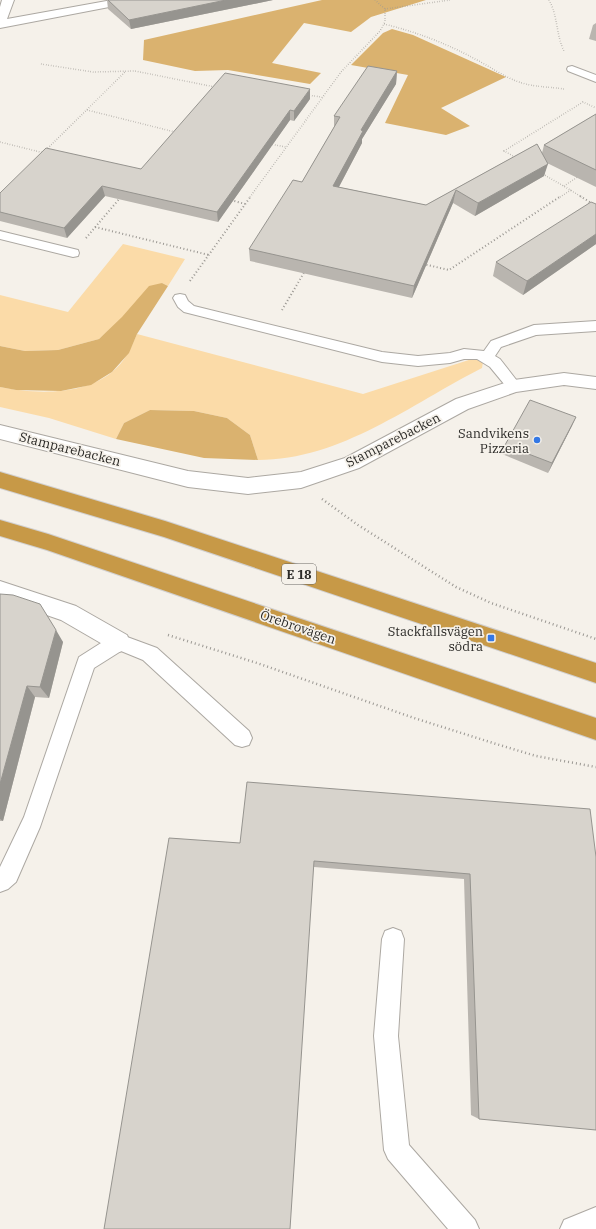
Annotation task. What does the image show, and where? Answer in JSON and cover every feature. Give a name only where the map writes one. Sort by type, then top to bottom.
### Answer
[{"type":"highway","name":"E 18","points":[[0,480],[165,529],[596,673]]},
{"type":"highway","name":"Örebrovägen","points":[[0,528],[48,542],[596,729]]},
{"type":"street","points":[[8,0],[1,20],[130,0]]},
{"type":"street","name":"Stamparebacken","points":[[0,432],[188,479],[248,486],[301,480],[352,463],[462,404],[514,386],[564,380],[596,383]]},
{"type":"street","points":[[0,590],[68,612],[119,642]]},
{"type":"lane","points":[[572,69],[596,79]]},
{"type":"lane","points":[[0,235],[73,253]]},
{"type":"lane","points":[[180,298],[183,304],[189,309],[382,357],[400,360],[424,360],[450,358],[464,354],[478,354],[487,357],[495,363],[514,386]]},
{"type":"lane","points":[[487,357],[496,344],[534,330],[596,326]]},
{"type":"lane","points":[[0,881],[8,874],[33,820],[86,663],[119,642],[150,654],[242,738]]},
{"type":"lane","points":[[393,939],[386,1036],[397,1150],[466,1229]]},
{"type":"lane","points":[[574,1229],[596,1220]]},
{"type":"path","points":[[180,298],[185,288],[208,255],[341,72],[380,31],[384,24],[384,9],[375,0]]},
{"type":"path","points":[[384,9],[450,0]]},
{"type":"path","points":[[549,0],[555,16],[558,38],[572,62],[572,69]]},
{"type":"path","points":[[384,24],[410,31],[433,40],[475,59],[515,80],[535,86],[569,89]]},
{"type":"path","points":[[41,64],[93,72],[135,71],[214,88],[219,84]]},
{"type":"path","points":[[39,158],[125,71]]},
{"type":"path","points":[[307,95],[322,98]]},
{"type":"path","points":[[517,159],[504,151],[583,102],[596,108]]},
{"type":"path","points":[[87,110],[177,133]]},
{"type":"path","points":[[0,142],[49,154]]},
{"type":"path","points":[[264,143],[286,147]]},
{"type":"path","points":[[537,170],[596,206]]},
{"type":"path","points":[[564,186],[583,174]]},
{"type":"path","points":[[419,264],[450,270],[571,190]]},
{"type":"path","points":[[73,253],[124,193]]},
{"type":"path","points":[[230,200],[245,204]]},
{"type":"path","points":[[95,227],[208,255]]},
{"type":"path","points":[[271,329],[306,270]]},
{"type":"path","points":[[301,480],[322,499],[358,525],[456,587],[490,603],[596,639]]},
{"type":"path","points":[[166,634],[257,663],[414,718],[493,743],[536,756],[596,768]]},
{"type":"shaded area","points":[[322,0],[426,0],[371,17],[351,32],[304,23],[272,63],[321,73],[310,84],[228,70],[195,71],[143,60],[144,40]]},
{"type":"shaded area","points":[[392,29],[413,35],[506,77],[441,108],[470,126],[446,135],[385,123],[408,75],[351,65],[383,33]]},
{"type":"shaded area","points":[[123,244],[185,259],[168,286],[162,283],[99,339],[58,350],[25,351],[0,346],[0,295],[68,312]]},
{"type":"shaded area","points":[[162,283],[168,286],[137,334],[129,353],[112,372],[91,385],[61,391],[16,390],[0,387],[0,346],[25,351],[58,350],[99,339],[122,317],[149,286]]},
{"type":"shaded area","points":[[137,334],[363,394],[475,358],[483,362],[482,368],[374,428],[318,451],[289,458],[258,460],[250,435],[227,418],[194,411],[150,410],[124,423],[116,439],[49,418],[0,407],[0,387],[28,391],[58,391],[73,389],[100,380],[112,372],[124,360]]},
{"type":"shaded area","points":[[150,410],[194,411],[227,418],[250,435],[258,460],[204,458],[116,439],[124,423]]},
{"type":"building","points":[[108,0],[226,0],[129,20]]},
{"type":"building","points":[[368,66],[397,71],[361,130],[363,131],[333,186],[426,205],[537,144],[548,164],[478,203],[456,190],[414,286],[249,249],[293,180],[302,182],[340,117],[334,116]]},
{"type":"building","points":[[225,73],[310,89],[294,111],[290,110],[217,212],[102,186],[64,228],[0,212],[0,193],[46,148],[141,169]]},
{"type":"building","points":[[596,114],[596,170],[544,145]]},
{"type":"building","points":[[591,202],[596,204],[596,234],[527,281],[496,262]]},
{"type":"building","name":"Sandvikens Pizzeria","points":[[530,400],[576,417],[552,463],[505,445]]},
{"type":"building","points":[[0,594],[13,595],[40,604],[56,630],[40,687],[27,686],[0,784]]},
{"type":"building","points":[[247,782],[590,809],[596,857],[596,1130],[479,1119],[470,874],[314,861],[290,1229],[104,1229],[169,838],[240,843]]},
{"type":"place","name":"Sandvikens Pizzeria","points":[[537,440]]},
{"type":"place","name":"Stackfallsvägen södra","points":[[491,638]]}]
